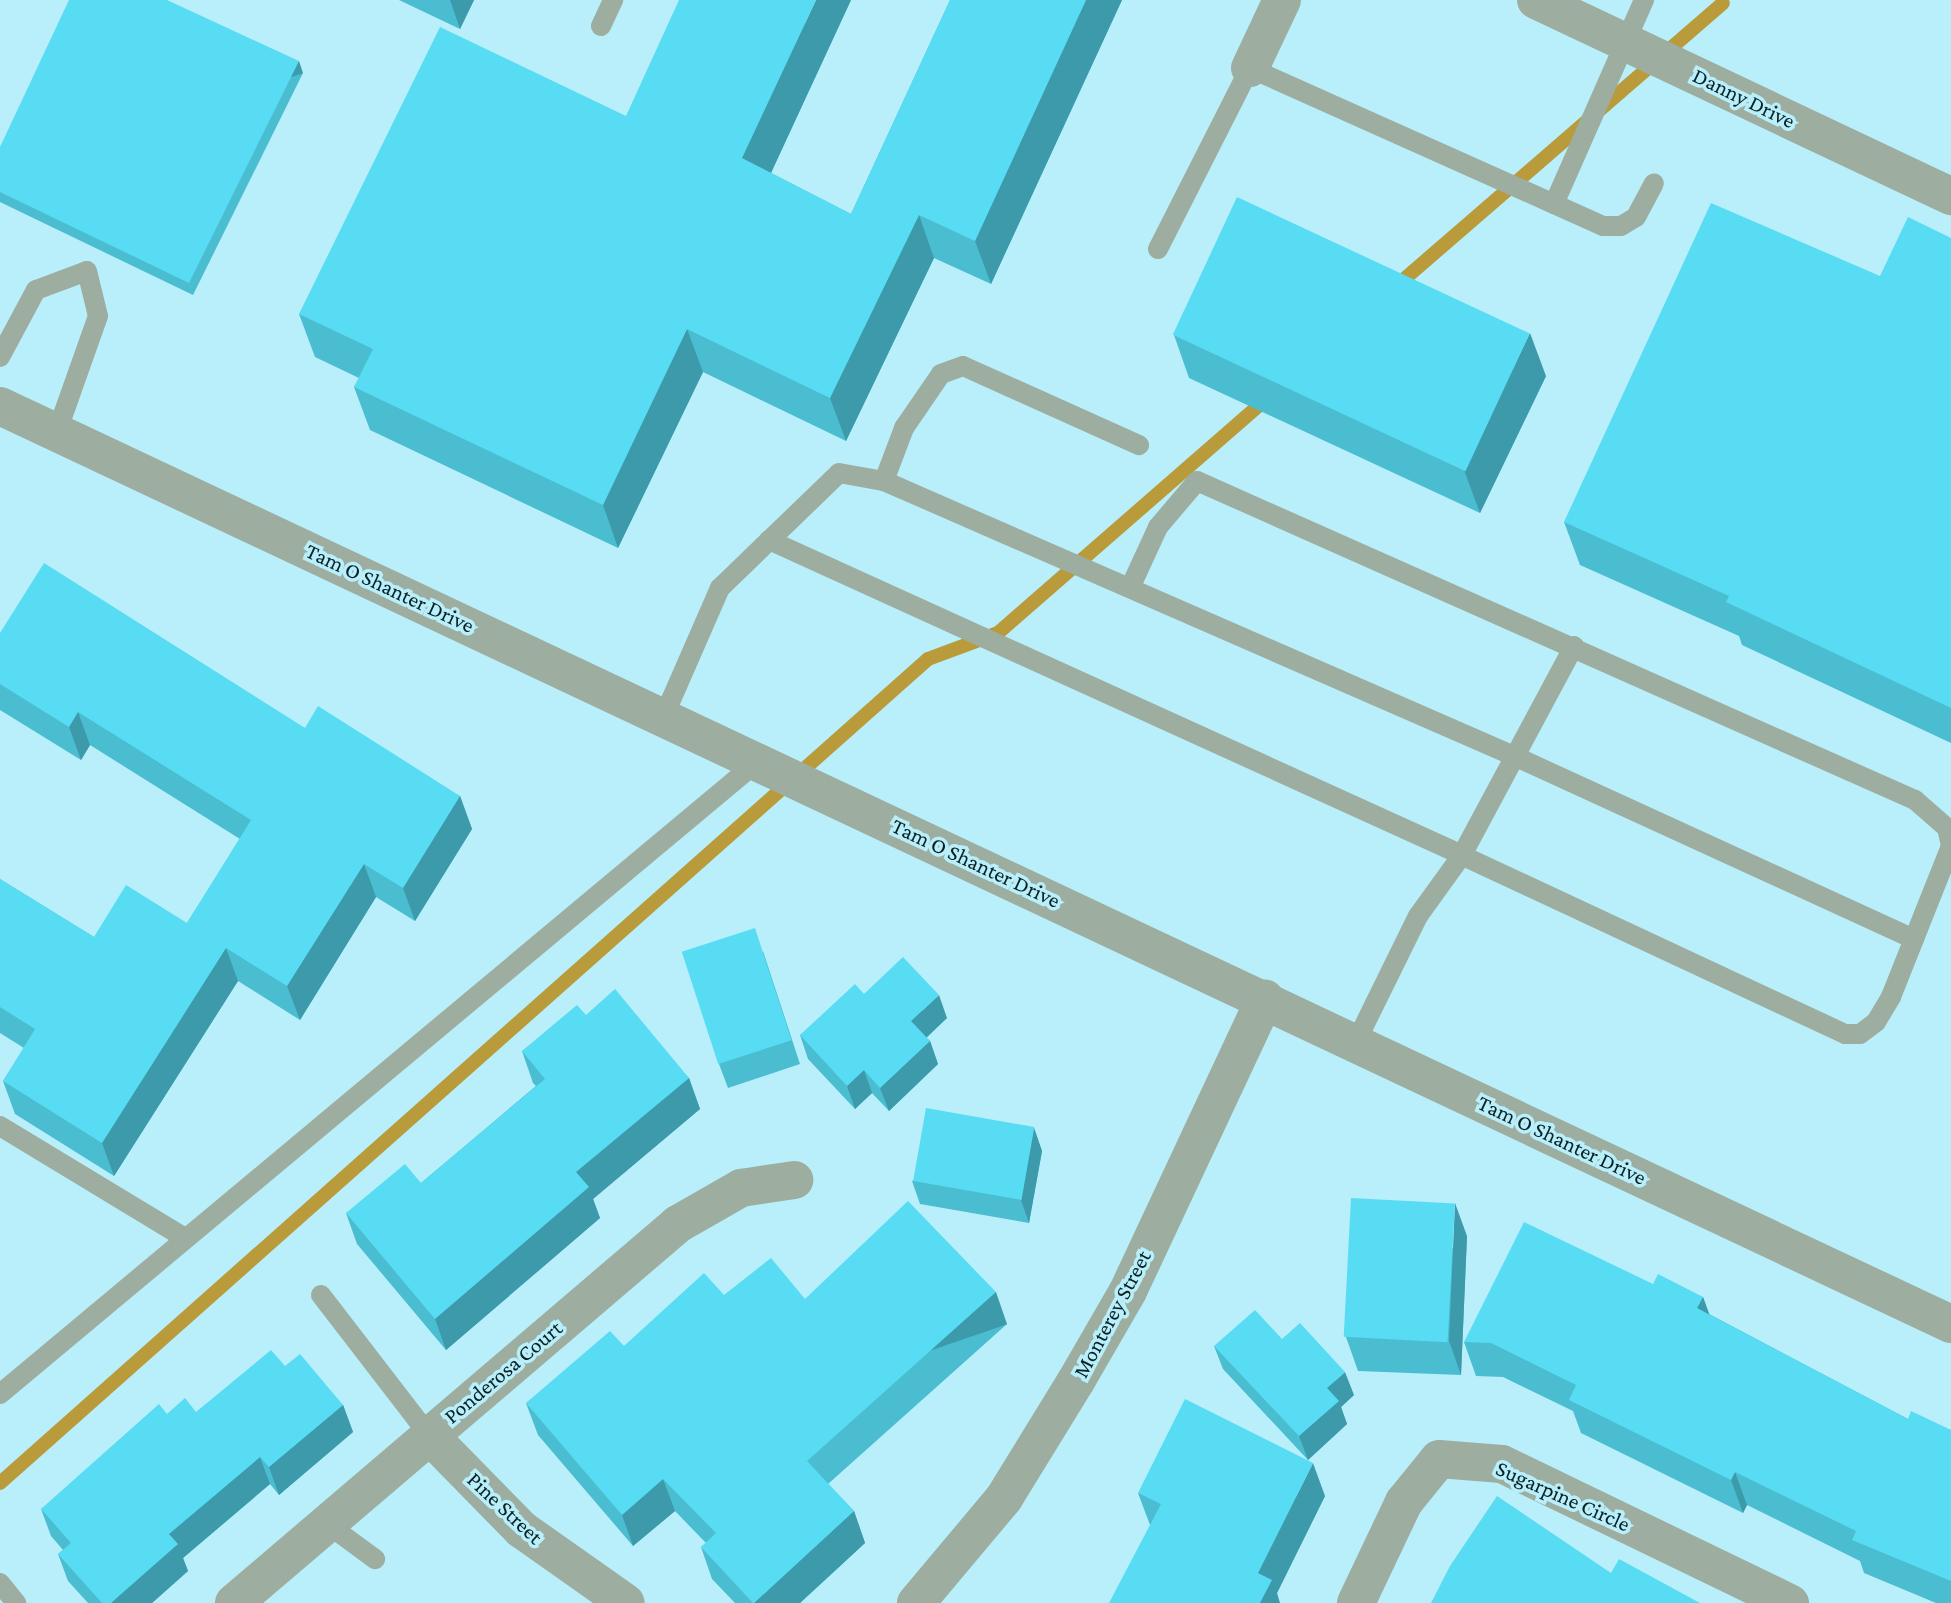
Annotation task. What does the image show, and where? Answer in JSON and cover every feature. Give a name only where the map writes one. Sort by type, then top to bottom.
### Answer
[{"type":"street","points":[[1250,68],[1282,0]]},
{"type":"street","name":"Danny Drive","points":[[1536,0],[1951,196]]},
{"type":"street","name":"Tam O Shanter Drive","points":[[0,406],[1265,998],[1951,1324]]},
{"type":"street","name":"Monterey Street","points":[[916,1603],[1004,1498],[1128,1291],[1265,998]]},
{"type":"street","name":"Ponderosa Court","points":[[234,1603],[678,1224],[741,1188],[794,1180]]},
{"type":"street","name":"Pine Street","points":[[429,1435],[521,1529],[626,1603]]},
{"type":"street","name":"Sugarpine Circle","points":[[1356,1603],[1404,1502],[1439,1459],[1502,1464],[1790,1603]]},
{"type":"lane","points":[[601,26],[613,0]]},
{"type":"lane","points":[[1554,204],[1644,0]]},
{"type":"lane","points":[[1158,249],[1250,68],[1603,226],[1621,226],[1645,205],[1654,183]]},
{"type":"lane","points":[[0,357],[36,290],[87,271],[98,316],[57,432]]},
{"type":"lane","points":[[884,481],[904,428],[927,391],[941,374],[963,366],[1139,445]]},
{"type":"lane","points":[[664,716],[720,588],[839,473],[884,481],[1514,756],[1914,939]]},
{"type":"lane","points":[[769,540],[1462,855],[1845,1034],[1860,1034],[1876,1022],[1914,939],[1951,846],[1947,828],[1934,812],[1574,646],[1197,481],[1158,527],[1130,588]]},
{"type":"lane","points":[[1356,1042],[1418,916],[1462,855],[1574,646]]},
{"type":"lane","points":[[0,1394],[758,761]]},
{"type":"lane","points":[[0,1126],[185,1238]]},
{"type":"lane","points":[[321,1295],[429,1435]]},
{"type":"lane","points":[[326,1523],[375,1559]]},
{"type":"lane","points":[[0,1583],[16,1603]]},
{"type":"building","points":[[69,0],[167,0],[299,61],[189,283],[0,192],[0,147]]},
{"type":"building","points":[[679,0],[816,0],[742,158],[851,214],[950,0],[1086,0],[975,241],[919,215],[830,398],[687,329],[603,505],[354,387],[373,349],[299,314],[440,27],[626,116]]},
{"type":"building","points":[[1237,197],[1530,334],[1465,471],[1173,335]]},
{"type":"building","points":[[1711,203],[1880,276],[1908,217],[1951,238],[1951,708],[1726,602],[1729,596],[1564,522]]},
{"type":"building","points":[[44,563],[305,728],[318,706],[460,796],[403,888],[364,864],[287,986],[226,948],[102,1143],[3,1081],[35,1029],[0,1007],[0,879],[94,937],[126,885],[187,923],[251,820],[78,712],[69,727],[0,684],[0,633]]},
{"type":"building","points":[[755,928],[791,1040],[718,1064],[682,952]]},
{"type":"building","points":[[903,957],[939,995],[911,1021],[930,1041],[880,1088],[864,1070],[847,1086],[800,1035],[855,984],[864,994]]},
{"type":"building","points":[[615,989],[689,1078],[576,1172],[589,1187],[435,1319],[346,1213],[405,1164],[421,1183],[545,1079],[522,1051],[577,1005],[586,1015]]},
{"type":"building","points":[[926,1108],[1034,1127],[1021,1200],[913,1181]]},
{"type":"building","points":[[1351,1198],[1455,1203],[1448,1342],[1344,1337]]},
{"type":"building","points":[[908,1201],[996,1292],[807,1461],[854,1511],[754,1603],[701,1547],[716,1533],[663,1479],[622,1515],[526,1403],[610,1331],[624,1346],[704,1273],[724,1295],[771,1258],[805,1299]]},
{"type":"building","points":[[1524,1222],[1653,1284],[1658,1274],[1703,1297],[1697,1308],[1908,1419],[1911,1411],[1951,1430],[1951,1581],[1852,1540],[1856,1531],[1735,1472],[1731,1480],[1569,1400],[1576,1385],[1491,1343],[1464,1342]]},
{"type":"building","points":[[1255,1310],[1282,1339],[1300,1323],[1345,1372],[1327,1388],[1339,1401],[1299,1436],[1214,1346]]},
{"type":"building","points":[[271,1350],[285,1366],[300,1354],[343,1405],[269,1467],[260,1457],[169,1534],[178,1544],[111,1603],[102,1603],[58,1554],[71,1543],[41,1509],[159,1404],[167,1414],[185,1398],[196,1412]]},
{"type":"building","points":[[1185,1399],[1313,1463],[1258,1573],[1272,1580],[1260,1603],[1109,1603],[1161,1504],[1138,1493]]},
{"type":"building","points":[[1497,1496],[1611,1573],[1619,1559],[1700,1603],[1431,1603],[1450,1566]]},
{"type":"waterway","points":[[1394,288],[1723,3]]},
{"type":"waterway","points":[[0,1483],[928,659],[998,633],[1269,397]]}]
